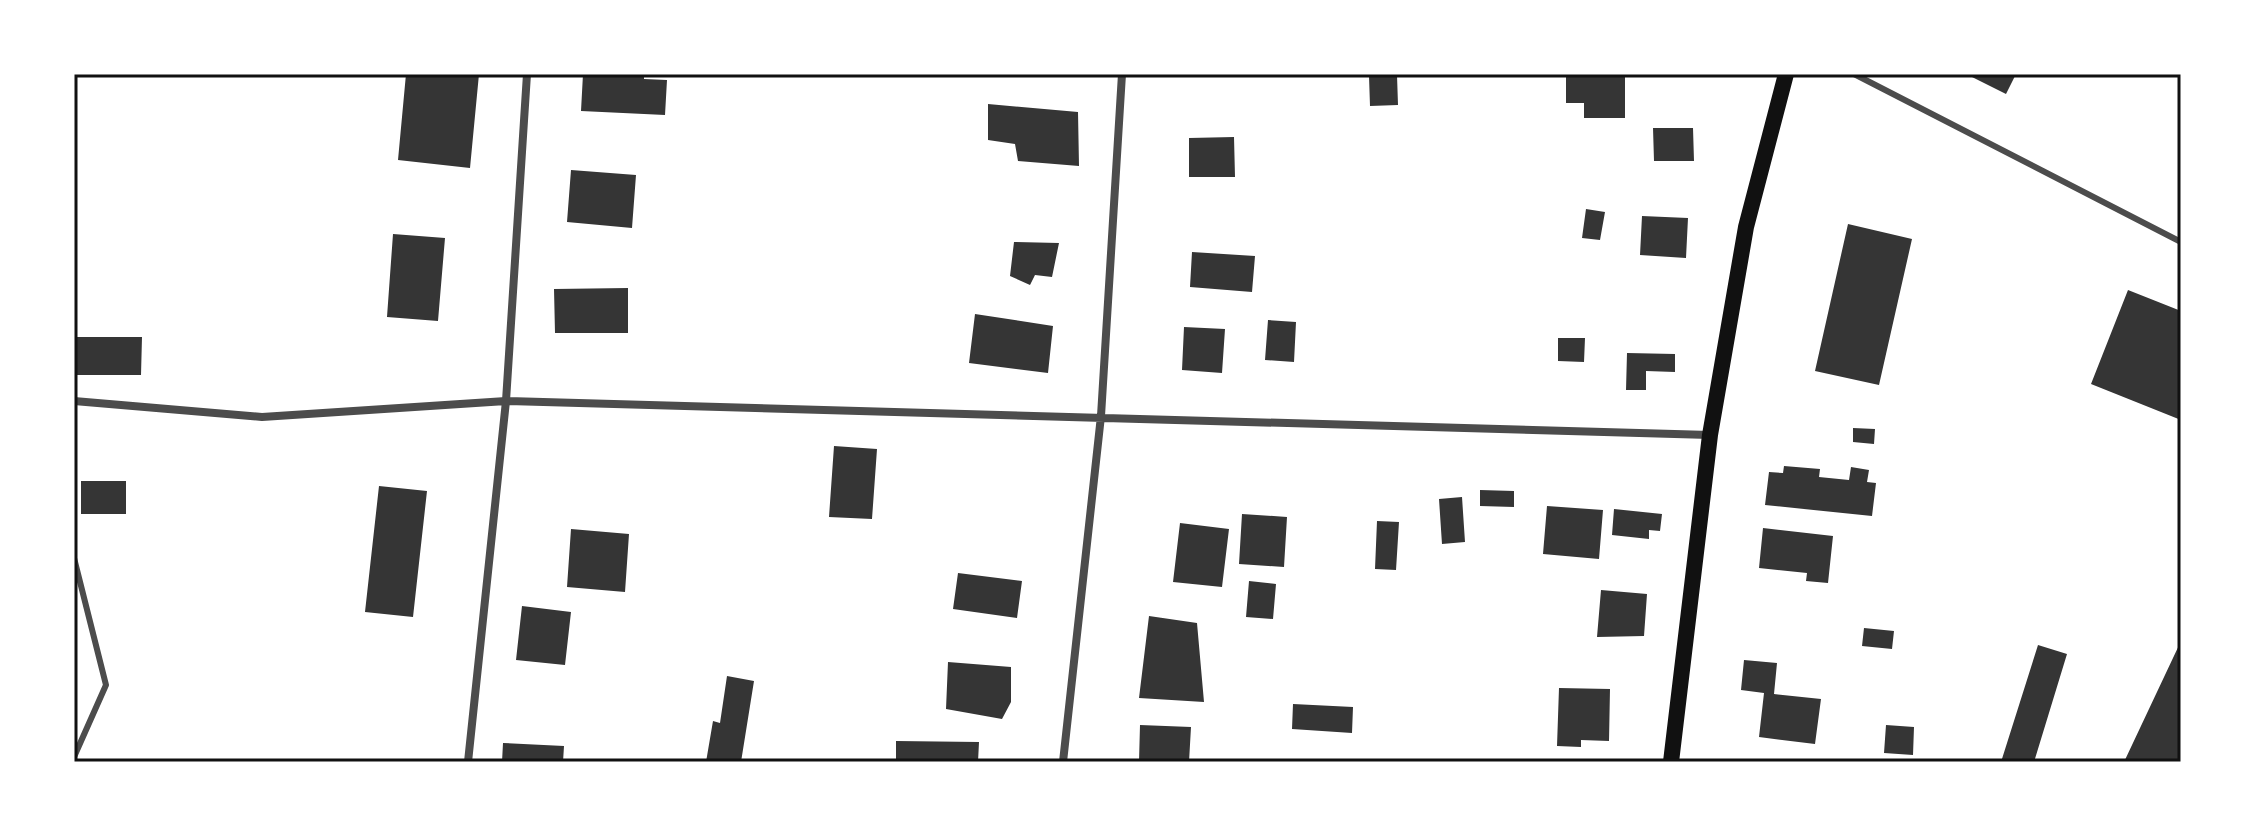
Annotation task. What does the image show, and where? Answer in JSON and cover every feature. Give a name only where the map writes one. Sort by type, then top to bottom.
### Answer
[{"type":"main road","points":[[1671,762],[1710,435],[1746,227],[1786,74]]},
{"type":"street","points":[[468,762],[506,401],[527,74]]},
{"type":"street","points":[[1063,762],[1101,416],[1122,74]]},
{"type":"street","points":[[74,401],[262,417],[506,401],[1710,435]]},
{"type":"lane","points":[[1854,74],[2181,242]]},
{"type":"lane","points":[[74,558],[106,685],[74,757]]},
{"type":"building","points":[[406,74],[479,74],[470,168],[398,160]]},
{"type":"building","points":[[583,74],[644,74],[644,79],[667,80],[665,115],[581,111]]},
{"type":"building","points":[[1566,74],[1625,74],[1625,118],[1584,118],[1584,103],[1566,103]]},
{"type":"building","points":[[1966,74],[2016,74],[2006,94]]},
{"type":"building","points":[[1397,75],[1398,105],[1370,106],[1369,76]]},
{"type":"building","points":[[988,104],[1078,112],[1079,166],[1018,161],[1015,144],[988,140]]},
{"type":"building","points":[[1653,128],[1693,128],[1694,161],[1654,161]]},
{"type":"building","points":[[1234,137],[1235,177],[1189,177],[1189,138]]},
{"type":"building","points":[[571,170],[636,175],[632,228],[567,222]]},
{"type":"building","points":[[1586,209],[1605,212],[1600,240],[1582,238]]},
{"type":"building","points":[[1642,216],[1688,218],[1686,258],[1640,255]]},
{"type":"building","points":[[1848,224],[1912,239],[1879,385],[1815,371]]},
{"type":"building","points":[[393,234],[445,238],[438,321],[387,317]]},
{"type":"building","points":[[1014,242],[1059,243],[1052,277],[1035,275],[1030,285],[1010,276]]},
{"type":"building","points":[[1192,252],[1255,256],[1252,292],[1190,287]]},
{"type":"building","points":[[628,288],[628,333],[555,333],[554,289]]},
{"type":"building","points":[[2128,290],[2181,311],[2181,420],[2091,384]]},
{"type":"building","points":[[975,314],[1053,326],[1048,373],[969,363]]},
{"type":"building","points":[[1268,320],[1296,322],[1294,362],[1265,360]]},
{"type":"building","points":[[1184,327],[1225,329],[1222,373],[1182,370]]},
{"type":"building","points":[[74,337],[142,337],[141,375],[74,375]]},
{"type":"building","points":[[1558,338],[1585,338],[1584,362],[1558,361]]},
{"type":"building","points":[[1627,353],[1675,354],[1675,372],[1646,371],[1646,390],[1626,390]]},
{"type":"building","points":[[1853,428],[1875,429],[1874,444],[1853,442]]},
{"type":"building","points":[[834,446],[877,449],[872,519],[829,517]]},
{"type":"building","points":[[1784,466],[1820,469],[1819,477],[1849,480],[1851,467],[1869,470],[1867,482],[1876,483],[1872,516],[1765,505],[1769,472],[1783,473]]},
{"type":"building","points":[[81,481],[126,481],[126,514],[81,514]]},
{"type":"building","points":[[379,486],[427,491],[413,617],[365,612]]},
{"type":"building","points":[[1480,490],[1514,491],[1514,507],[1480,506]]},
{"type":"building","points":[[1462,497],[1465,542],[1442,544],[1439,499]]},
{"type":"building","points":[[1547,506],[1603,510],[1599,559],[1543,554]]},
{"type":"building","points":[[1614,509],[1662,514],[1660,531],[1649,530],[1649,539],[1612,535]]},
{"type":"building","points":[[1242,514],[1287,517],[1284,567],[1239,564]]},
{"type":"building","points":[[1377,521],[1399,522],[1396,570],[1375,569]]},
{"type":"building","points":[[1180,523],[1229,529],[1222,587],[1173,582]]},
{"type":"building","points":[[1763,528],[1833,536],[1828,583],[1806,581],[1807,573],[1759,568]]},
{"type":"building","points":[[571,529],[629,534],[625,592],[567,587]]},
{"type":"building","points":[[958,573],[1022,581],[1017,618],[953,609]]},
{"type":"building","points":[[1249,581],[1276,584],[1273,619],[1246,617]]},
{"type":"building","points":[[1601,590],[1647,594],[1644,636],[1597,637]]},
{"type":"building","points":[[522,606],[571,612],[565,665],[516,660]]},
{"type":"building","points":[[1149,616],[1197,623],[1204,702],[1139,698]]},
{"type":"building","points":[[1864,628],[1894,631],[1892,649],[1862,646]]},
{"type":"building","points":[[2181,641],[2181,762],[2124,762]]},
{"type":"building","points":[[2038,645],[2067,654],[2034,762],[2001,762]]},
{"type":"building","points":[[1744,660],[1777,663],[1774,694],[1821,699],[1815,744],[1759,737],[1764,693],[1741,690]]},
{"type":"building","points":[[948,662],[1011,667],[1011,702],[1002,719],[946,709]]},
{"type":"building","points":[[727,676],[754,681],[741,762],[706,762],[713,721],[720,723]]},
{"type":"building","points":[[1559,688],[1610,689],[1609,741],[1581,740],[1581,747],[1557,746]]},
{"type":"building","points":[[1293,704],[1353,707],[1352,733],[1292,729]]},
{"type":"building","points":[[1140,725],[1191,727],[1189,762],[1139,762]]},
{"type":"building","points":[[1886,725],[1914,727],[1913,755],[1884,753]]},
{"type":"building","points":[[896,741],[979,742],[978,762],[896,762]]},
{"type":"building","points":[[503,743],[564,746],[563,762],[502,762]]}]
